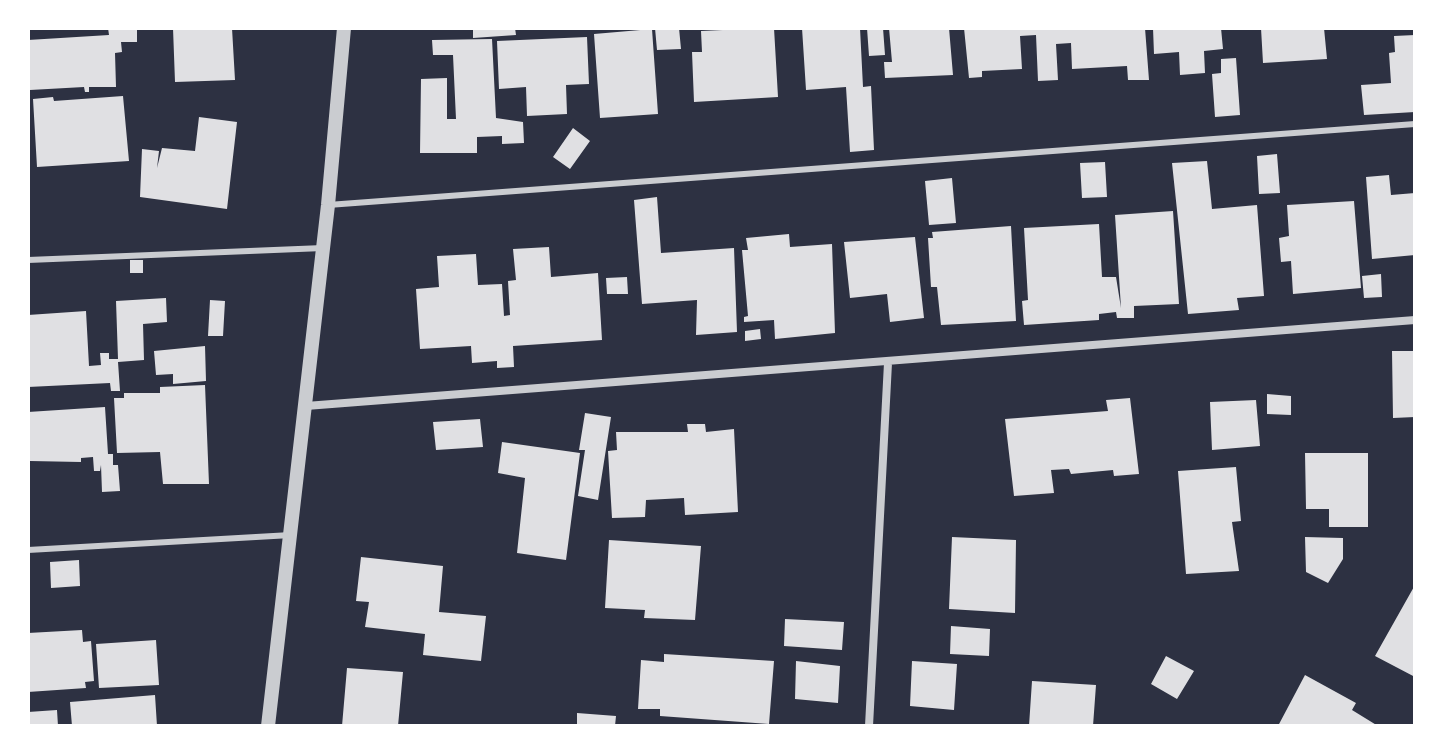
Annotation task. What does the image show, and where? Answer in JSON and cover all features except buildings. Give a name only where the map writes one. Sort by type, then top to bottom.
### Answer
[{"type":"street","points":[[268,726],[328,205],[344,28]]},
{"type":"street","points":[[306,406],[1415,320]]},
{"type":"street","points":[[869,726],[888,363]]},
{"type":"lane","points":[[328,205],[1415,124]]},
{"type":"lane","points":[[28,260],[323,248]]},
{"type":"lane","points":[[28,550],[291,535]]}]
